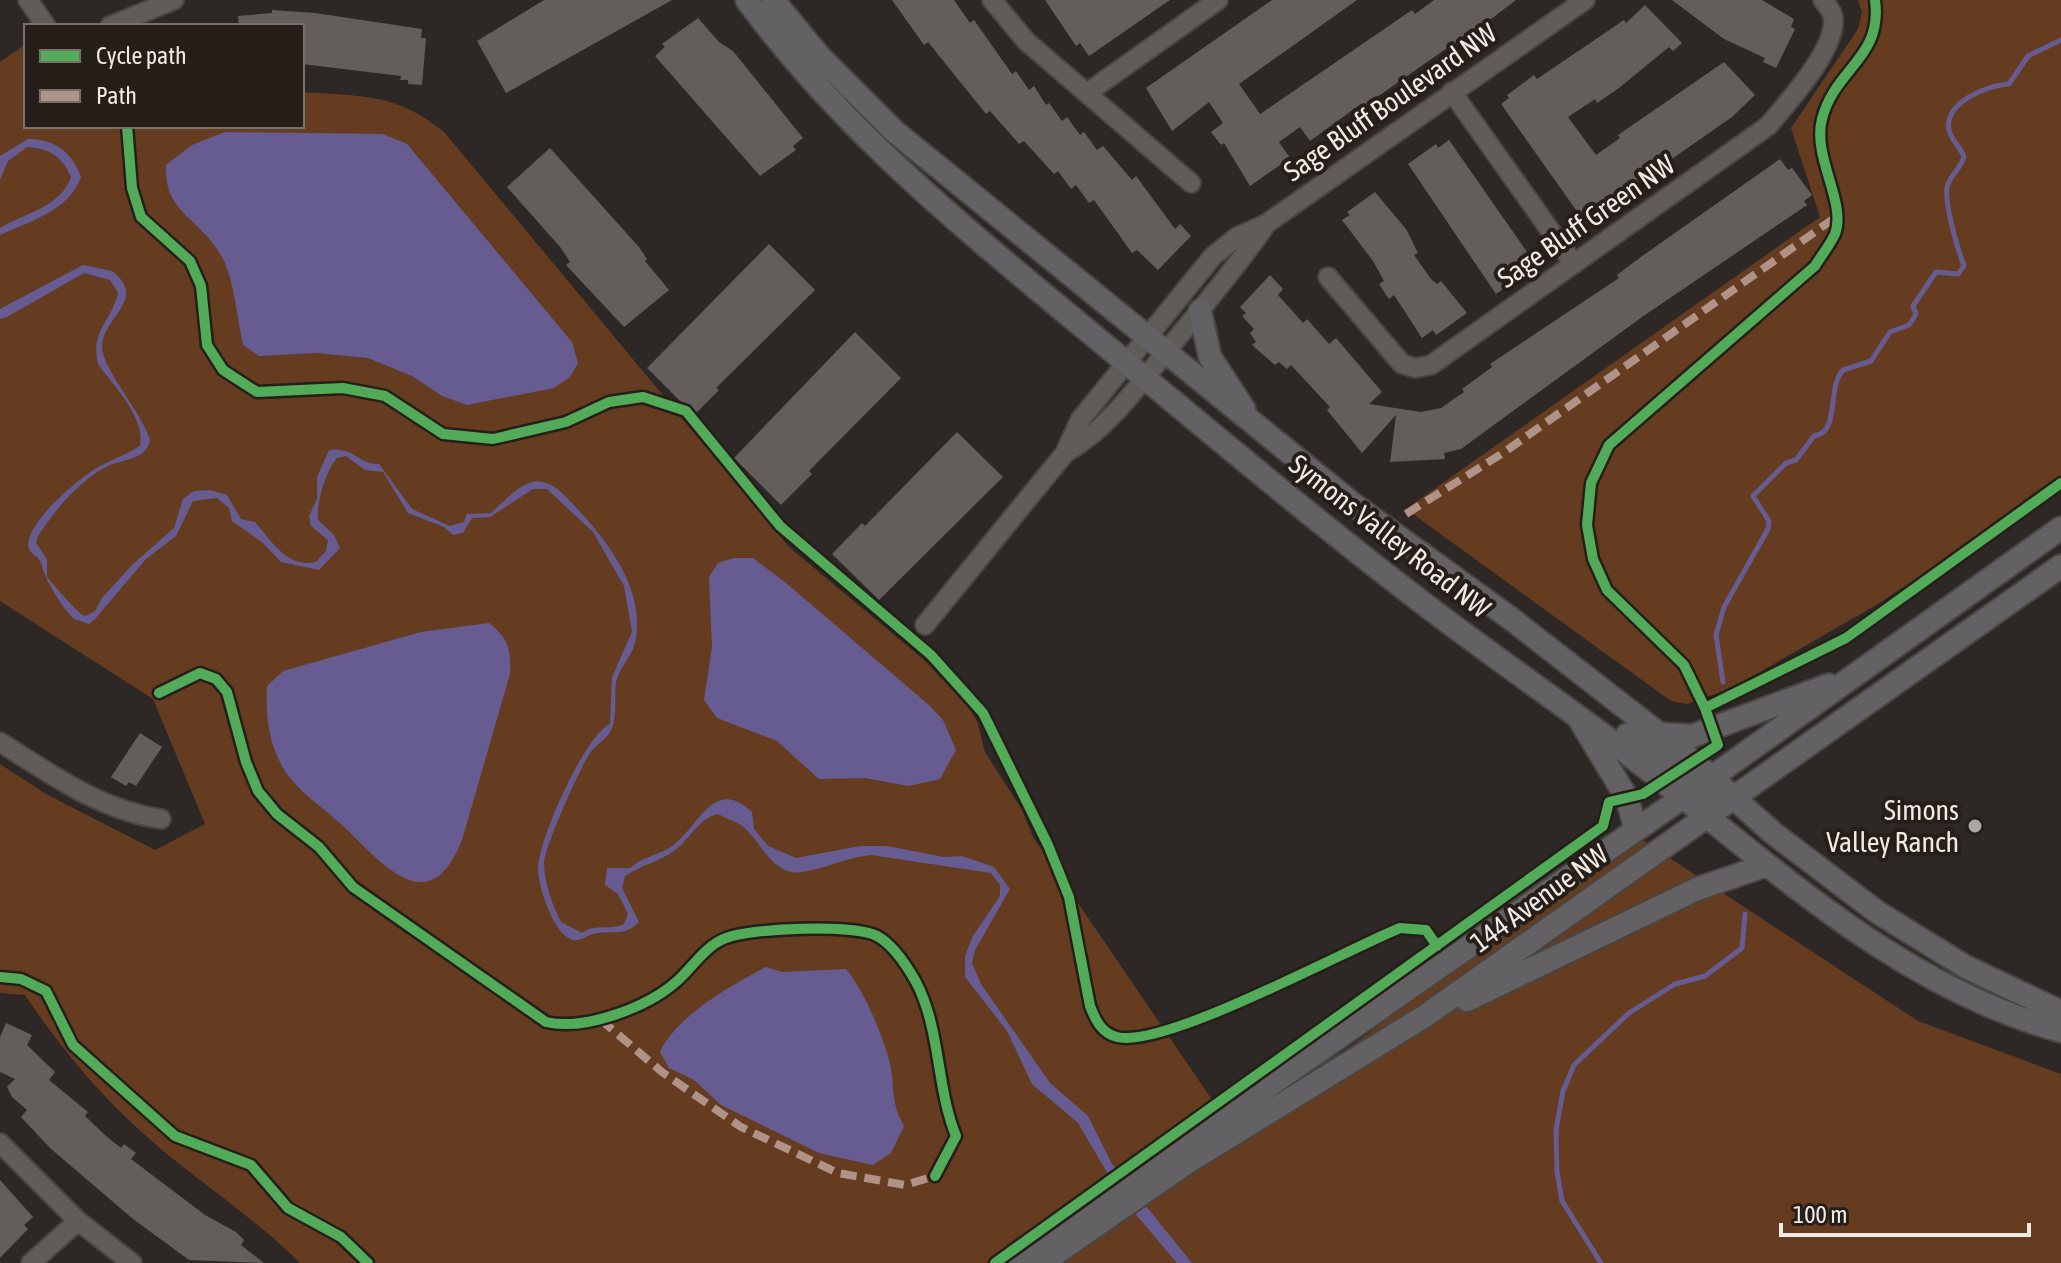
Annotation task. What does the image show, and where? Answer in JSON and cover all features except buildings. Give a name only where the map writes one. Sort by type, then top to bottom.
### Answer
[{"type":"main road","name":"Symons Valley Road NW","points":[[747,0],[852,124],[978,240],[1411,594],[1579,717],[1697,788],[1719,807],[1940,953],[2061,1012]]},
{"type":"main road","name":"Symons Valley Road NW","points":[[773,0],[820,57],[885,124],[957,186],[1353,504],[1510,618],[1660,734],[1697,788],[1719,807],[1767,865],[1884,950],[1986,1003],[2061,1031]]},
{"type":"main road","points":[[1200,311],[1210,357],[1255,426]]},
{"type":"main road","name":"144 Avenue NW","points":[[1015,1263],[1077,1230],[1180,1158],[2061,528]]},
{"type":"main road","name":"144 Avenue NW","points":[[1180,1158],[1425,1016],[2061,566]]},
{"type":"main road","points":[[1660,734],[1692,736],[1853,676]]},
{"type":"main road","points":[[1579,717],[1594,748],[1627,798],[1636,830]]},
{"type":"main road","points":[[1425,1016],[1457,1005],[1697,889],[1767,865]]},
{"type":"main road","name":"144 Avenue NW","points":[[1042,1263],[1077,1230]]},
{"type":"street","points":[[28,0],[45,24]]},
{"type":"street","points":[[115,24],[174,0]]},
{"type":"street","points":[[992,0],[1026,41],[1191,183]]},
{"type":"street","points":[[1087,93],[1218,0]]},
{"type":"street","name":"Sage Bluff Boulevard NW","points":[[1065,453],[1080,420],[1224,246],[1266,224],[1585,0]]},
{"type":"street","name":"Sage Bluff Green NW","points":[[1328,277],[1402,364],[1415,368],[1431,365],[1768,126],[1798,90],[1830,40],[1833,16],[1823,0]]},
{"type":"street","points":[[1452,92],[1574,264]]},
{"type":"street","name":"Sage Bluff Boulevard NW","points":[[1065,453],[1099,430],[1200,311],[1266,224]]},
{"type":"street","points":[[925,625],[1065,453]]},
{"type":"street","points":[[0,742],[79,792],[126,814],[161,819]]},
{"type":"street","points":[[0,1143],[78,1221],[132,1263]]},
{"type":"street","points":[[31,1263],[78,1221]]},
{"type":"shaded area","points":[[1858,0],[2061,0],[2061,481],[1878,604],[1732,688],[1687,704],[1671,701],[1406,509],[1820,217],[1791,128],[1858,29],[1862,12]]},
{"type":"shaded area","points":[[24,45],[24,128],[304,128],[304,92],[360,96],[394,103],[427,119],[444,132],[789,547],[923,659],[967,705],[977,721],[985,752],[1022,810],[1033,837],[1236,1135],[1630,832],[1918,1021],[2061,1074],[2061,1263],[300,1263],[260,1227],[155,1144],[120,1111],[76,1064],[25,995],[0,993],[0,764],[46,794],[155,850],[205,824],[153,699],[0,601],[0,62]]},
{"type":"shaded area","points":[[225,132],[383,134],[407,144],[572,342],[578,363],[570,377],[554,388],[467,405],[442,396],[412,376],[368,358],[316,353],[259,356],[243,345],[224,261],[206,235],[178,206],[167,182],[166,165],[192,145]]},
{"type":"shaded area","points":[[28,139],[54,144],[68,154],[81,177],[75,189],[58,207],[0,235],[0,228],[59,196],[71,177],[64,164],[54,155],[27,147],[8,161],[0,180],[0,156]]},
{"type":"shaded area","points":[[83,265],[112,271],[126,290],[121,308],[104,335],[103,355],[150,440],[140,455],[110,465],[78,487],[38,536],[36,543],[47,559],[47,577],[77,610],[85,616],[95,611],[102,598],[132,565],[174,528],[183,499],[194,491],[210,490],[227,495],[241,519],[255,522],[288,557],[306,563],[316,562],[326,551],[328,540],[311,526],[309,516],[317,499],[317,477],[329,450],[344,450],[365,461],[379,464],[412,509],[450,526],[464,522],[467,514],[491,513],[525,485],[544,482],[554,487],[592,525],[617,560],[634,598],[637,618],[635,644],[616,683],[611,730],[585,761],[546,855],[547,887],[561,922],[582,933],[592,928],[624,924],[628,914],[618,894],[605,885],[607,868],[630,868],[669,848],[706,809],[726,799],[738,802],[752,812],[754,829],[768,846],[796,858],[860,846],[887,846],[944,857],[962,856],[994,867],[1010,889],[975,950],[972,963],[981,984],[1050,1083],[1088,1116],[1112,1164],[1192,1263],[1177,1263],[1122,1198],[1078,1123],[1032,1084],[1007,1031],[965,977],[965,956],[973,936],[1000,896],[1000,885],[991,873],[871,855],[792,872],[775,863],[741,825],[718,814],[705,820],[669,854],[625,876],[622,888],[639,922],[633,927],[623,932],[593,934],[576,940],[564,935],[558,928],[541,888],[538,870],[540,856],[554,814],[576,768],[600,732],[610,724],[612,677],[632,632],[624,586],[593,532],[547,489],[533,489],[490,517],[472,518],[463,533],[453,535],[444,527],[408,513],[383,472],[365,470],[346,456],[337,458],[323,488],[318,520],[334,535],[340,548],[319,570],[281,562],[263,543],[232,521],[229,508],[217,498],[193,501],[176,536],[146,559],[95,619],[89,624],[74,619],[54,592],[46,577],[40,560],[29,549],[29,539],[43,515],[68,490],[100,466],[140,446],[141,435],[133,413],[98,364],[96,352],[99,335],[118,293],[110,280],[84,273],[7,317],[0,319],[0,309]]},
{"type":"shaded area","points":[[734,558],[753,558],[786,583],[943,720],[956,750],[940,779],[909,786],[865,778],[819,779],[777,741],[717,718],[704,700],[712,647],[709,577],[718,563]]},
{"type":"shaded area","points":[[489,623],[507,645],[510,674],[462,840],[449,865],[434,879],[419,882],[404,878],[388,868],[305,794],[283,769],[269,731],[267,686],[283,671],[421,632]]},
{"type":"shaded area","points":[[766,967],[782,972],[846,969],[865,999],[886,1049],[896,1108],[904,1126],[891,1153],[873,1165],[819,1153],[721,1105],[694,1080],[669,1068],[660,1052],[692,1014],[722,992]]},
{"type":"waterway","points":[[1723,682],[1716,635],[1724,607],[1768,529],[1769,521],[1753,496],[1786,463],[1796,460],[1814,436],[1828,427],[1835,388],[1843,370],[1871,361],[1890,332],[1909,325],[1916,314],[1913,306],[1936,272],[1958,274],[1964,266],[1947,200],[1948,184],[1964,157],[1949,130],[1953,111],[1979,92],[2009,84],[2028,56],[2061,40]]},
{"type":"waterway","points":[[1601,1263],[1562,1201],[1557,1172],[1556,1130],[1563,1091],[1574,1065],[1629,1013],[1675,984],[1705,976],[1742,948],[1745,914]]},
{"type":"marked path","points":[[1406,514],[1503,453],[1836,217]]},
{"type":"marked path","points":[[600,1019],[662,1072],[741,1127],[838,1173],[905,1185],[935,1176]]},
{"type":"cycle path","points":[[1705,708],[1684,665],[1607,590],[1593,559],[1587,525],[1591,483],[1609,445],[1815,266],[1831,242],[1835,234],[1837,208],[1822,149],[1822,119],[1837,87],[1872,36],[1876,20],[1875,0]]},
{"type":"cycle path","points":[[127,128],[132,188],[141,217],[190,261],[201,286],[207,345],[223,370],[257,392],[343,388],[385,396],[443,434],[493,439],[566,422],[609,402],[643,397],[686,411],[780,526],[931,655],[983,713],[1048,845],[1069,897],[1090,1006],[1107,1032],[1117,1037],[1140,1037],[1213,1014],[1400,928],[1426,930],[1437,946]]},
{"type":"cycle path","points":[[995,1263],[1603,826],[1609,802],[1643,794],[1718,745],[1705,708],[1846,638],[2061,483]]},
{"type":"cycle path","points":[[159,693],[200,673],[216,679],[227,692],[246,762],[258,791],[277,814],[319,847],[353,887],[546,1022],[578,1023],[632,1008],[663,992],[712,946],[726,938],[779,930],[826,929],[877,936],[894,950],[908,969],[930,1019],[945,1098],[956,1136],[935,1176]]},
{"type":"cycle path","points":[[0,977],[21,979],[46,991],[73,1045],[175,1136],[251,1165],[288,1208],[341,1237],[368,1263]]},
{"type":"place","name":"Simons Valley Ranch","points":[[1975,826]]}]
